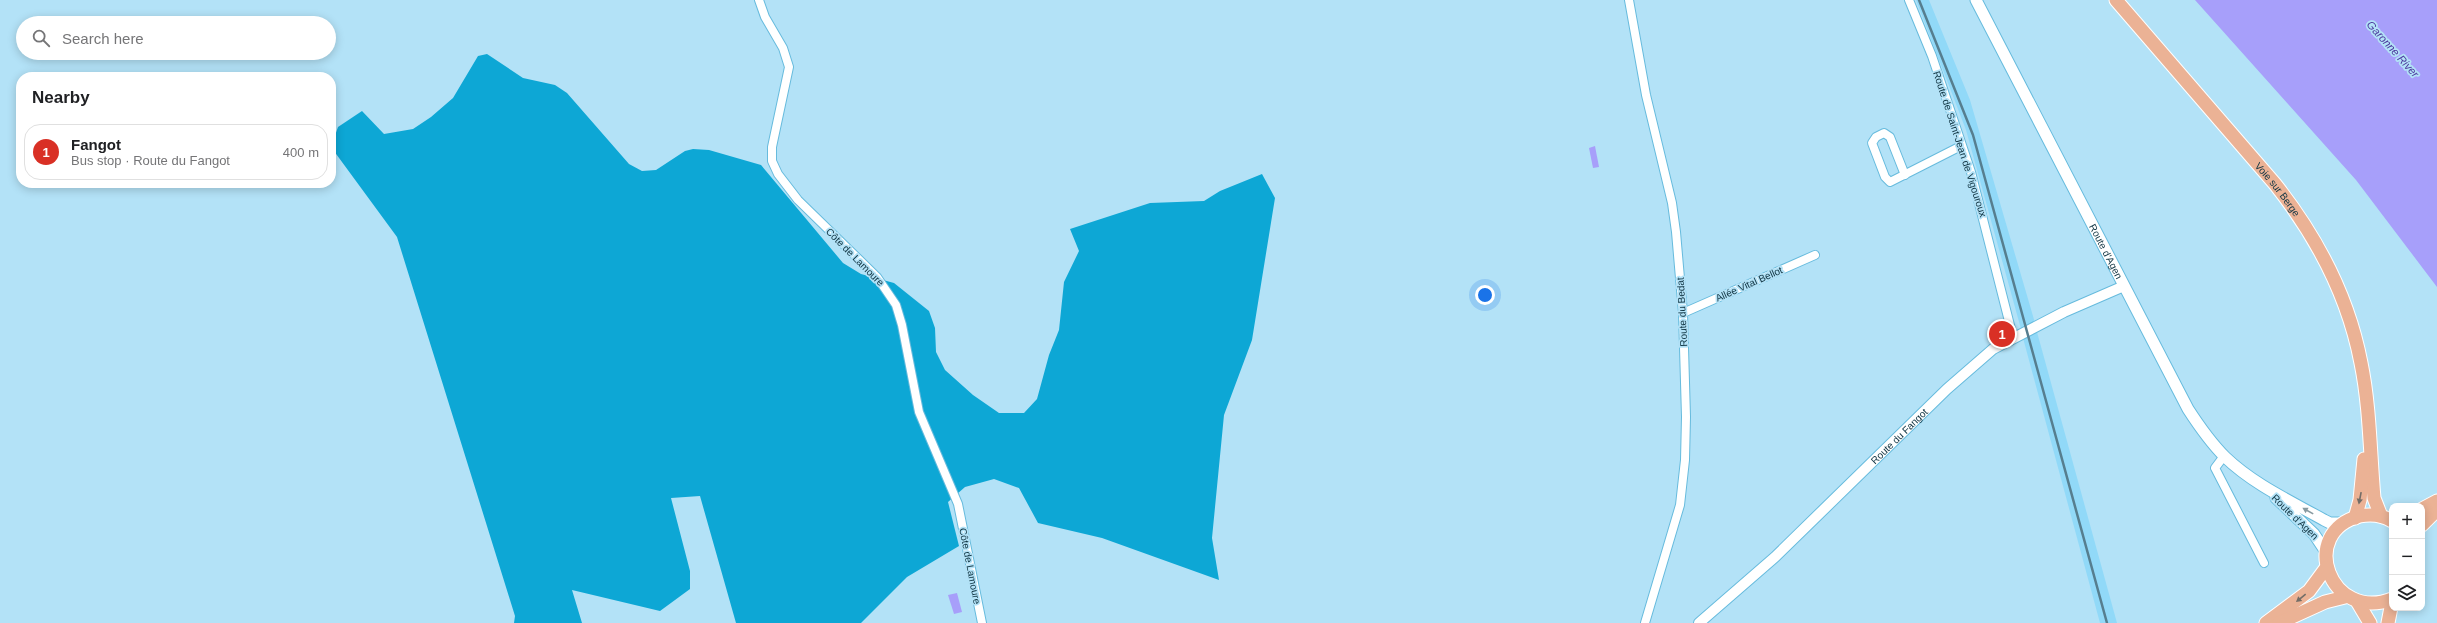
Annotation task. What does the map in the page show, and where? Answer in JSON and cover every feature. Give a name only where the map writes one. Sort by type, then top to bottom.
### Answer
[{"type":"main road","name":"Route d'Agen","points":[[1976,0],[2188,409],[2224,456],[2261,484],[2314,534],[2326,552]]},
{"type":"main road","name":"Voie sur Berge","points":[[2116,0],[2275,184],[2309,230],[2329,266],[2352,326],[2361,363],[2367,417]]},
{"type":"main road","points":[[2350,520],[2386,518],[2374,498],[2367,417]]},
{"type":"main road","points":[[2367,417],[2362,488],[2350,520],[2332,536],[2326,552],[2326,568],[2333,585],[2345,597],[2358,603],[2372,605],[2389,602]]},
{"type":"main road","name":"Route d'Agen","points":[[2261,484],[2330,523],[2350,520]]},
{"type":"main road","points":[[2425,508],[2437,501]]},
{"type":"main road","points":[[2425,522],[2437,510]]},
{"type":"main road","points":[[2266,623],[2309,591],[2326,568]]},
{"type":"main road","points":[[2279,623],[2325,602],[2345,597]]},
{"type":"main road","points":[[2358,603],[2370,623]]},
{"type":"main road","points":[[2388,623],[2390,611]]},
{"type":"street","name":"Côte de Lamoure","points":[[759,0],[765,17],[784,48],[789,67],[772,147],[772,162],[778,174],[798,200],[877,277],[896,305],[904,330],[919,412],[958,504],[982,623]]},
{"type":"street","name":"Route du Bedat","points":[[1629,0],[1646,96],[1672,204],[1683,313],[1686,417],[1685,460],[1680,504],[1645,623]]},
{"type":"street","name":"Route de Saint-Jean de Vigouroux","points":[[1909,0],[1932,56],[1979,199],[2013,337]]},
{"type":"street","points":[[1905,175],[1890,137],[1884,133],[1876,137],[1872,142],[1887,180],[1892,181],[1905,175],[1961,146]]},
{"type":"street","name":"Allée Vital Bellot","points":[[1683,313],[1815,255]]},
{"type":"street","name":"Route du Fangot","points":[[1699,623],[1775,557],[1947,389],[1993,348],[2013,337],[2124,286]]},
{"type":"street","points":[[2224,456],[2215,468],[2264,563]]},
{"type":"shaded area","points":[[1916,0],[1929,0],[1970,100],[2035,323],[2021,329],[1966,130]]},
{"type":"shaded area","points":[[487,54],[523,78],[555,85],[567,93],[629,164],[642,171],[656,170],[685,151],[693,149],[709,150],[761,165],[843,263],[861,274],[894,283],[929,311],[935,328],[936,352],[945,370],[973,395],[999,413],[1024,413],[1037,399],[1049,355],[1059,330],[1064,282],[1079,251],[1070,229],[1150,203],[1204,201],[1220,191],[1262,174],[1275,198],[1252,340],[1224,415],[1212,538],[1219,580],[1102,538],[1038,523],[1019,488],[994,479],[965,487],[948,502],[959,546],[907,577],[861,623],[736,623],[700,496],[671,498],[690,571],[690,589],[660,611],[572,590],[582,623],[514,623],[515,616],[397,237],[336,154],[336,133],[338,127],[362,111],[384,134],[413,129],[431,117],[453,98],[478,56]]},
{"type":"shaded area","points":[[2037,332],[2117,623],[2100,623],[2023,338]]},
{"type":"water","name":"Garonne River","points":[[2195,0],[2437,0],[2437,287],[2356,180]]},
{"type":"water","points":[[1595,146],[1599,167],[1593,168],[1589,148]]},
{"type":"water","points":[[957,593],[962,612],[954,614],[948,595]]},
{"type":"railway","points":[[1919,0],[1973,135],[2107,623]]},
{"type":"place","name":"Fangot","points":[[2002,334]]}]
